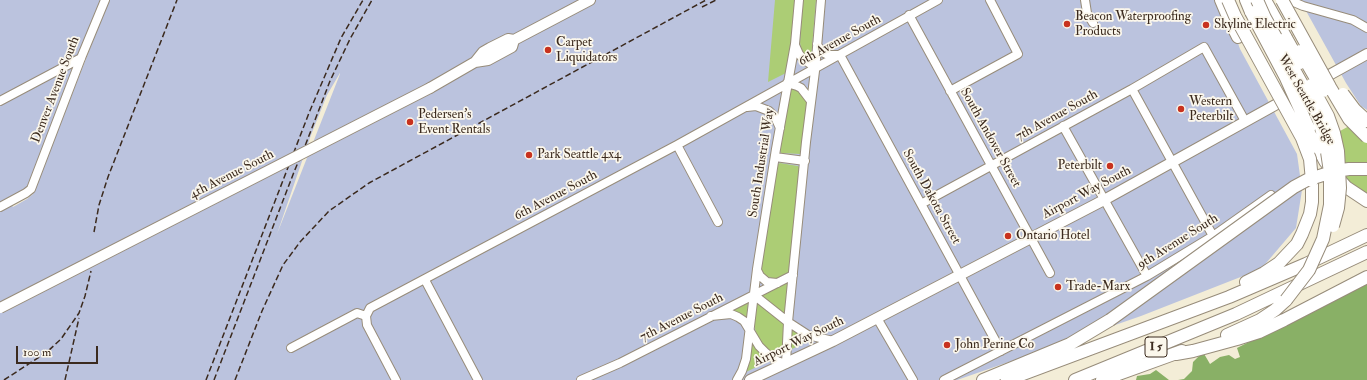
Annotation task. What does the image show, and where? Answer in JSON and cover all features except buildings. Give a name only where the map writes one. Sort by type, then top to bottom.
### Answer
[{"type":"highway","points":[[1221,0],[1238,37],[1294,138],[1312,181]]},
{"type":"highway","points":[[1227,294],[1274,266],[1295,246],[1302,234],[1310,214],[1312,202],[1310,159],[1302,138],[1237,20],[1228,0]]},
{"type":"highway","name":"West Seattle Bridge","points":[[1235,0],[1245,21],[1325,161],[1346,186],[1367,201]]},
{"type":"highway","points":[[1246,0],[1252,6],[1318,148]]},
{"type":"highway","points":[[1257,0],[1265,18],[1303,85],[1317,114],[1326,145],[1330,172],[1329,210],[1323,239],[1309,270],[1286,300]]},
{"type":"highway","points":[[1265,0],[1335,109],[1345,122],[1367,144]]},
{"type":"highway","points":[[1236,336],[1265,317],[1286,300],[1307,279],[1330,238],[1338,208],[1340,185],[1338,152],[1331,124],[1273,0]]},
{"type":"highway","points":[[1282,0],[1349,119],[1367,138]]},
{"type":"highway","points":[[1286,0],[1347,101],[1367,121]]},
{"type":"highway","points":[[983,380],[1070,344],[1091,333],[1294,187],[1308,180],[1335,171],[1367,169]]},
{"type":"highway","points":[[1346,186],[1367,196]]},
{"type":"highway","points":[[1227,294],[1306,264],[1364,237]]},
{"type":"highway","name":"I 5","points":[[1075,380],[1236,314],[1367,252]]},
{"type":"highway","points":[[1102,380],[1176,354],[1272,326],[1367,277]]},
{"type":"highway","name":"I 5","points":[[1007,380],[1167,321],[1177,311],[1227,294]]},
{"type":"main road","name":"4th Avenue South","points":[[0,308],[430,88],[476,62],[483,52],[508,39],[514,40],[590,0]]},
{"type":"main road","points":[[1252,6],[1302,90]]},
{"type":"main road","name":"Airport Way South","points":[[750,380],[833,341],[1104,200],[1367,54]]},
{"type":"street","name":"Denver Avenue South","points":[[0,207],[31,189],[81,58],[105,0]]},
{"type":"street","name":"South Industrial Way","points":[[737,380],[742,372],[746,360],[757,269],[787,84],[795,44],[800,0]]},
{"type":"street","points":[[711,316],[731,314],[738,317],[744,321],[759,346],[766,353],[777,361],[786,364],[788,322],[804,161],[816,68],[820,0]]},
{"type":"street","name":"6th Avenue South","points":[[366,316],[370,308],[425,280],[677,144],[938,0]]},
{"type":"street","points":[[950,91],[1018,54],[990,0]]},
{"type":"street","points":[[1085,0],[1087,12],[1093,23]]},
{"type":"street","points":[[1289,0],[1303,6],[1353,20],[1367,28]]},
{"type":"street","name":"South Andover Street","points":[[909,15],[1050,273]]},
{"type":"street","points":[[795,44],[803,59],[816,68]]},
{"type":"street","points":[[817,44],[820,50],[824,53],[840,55]]},
{"type":"street","name":"7th Avenue South","points":[[921,204],[1132,89],[1204,47],[1245,121]]},
{"type":"street","name":"South Dakota Street","points":[[840,55],[1001,351]]},
{"type":"street","points":[[0,101],[81,58]]},
{"type":"street","points":[[787,84],[801,88],[811,101]]},
{"type":"street","points":[[1132,89],[1213,236]]},
{"type":"street","points":[[742,108],[750,106],[766,109],[775,117],[780,128]]},
{"type":"street","points":[[1063,126],[1147,276]]},
{"type":"street","points":[[677,144],[718,222]]},
{"type":"street","points":[[775,157],[804,161]]},
{"type":"street","name":"9th Avenue South","points":[[944,380],[1147,276],[1213,236],[1271,195]]},
{"type":"street","points":[[757,269],[760,276],[767,282],[778,283]]},
{"type":"street","name":"7th Avenue South","points":[[584,379],[620,363],[793,275]]},
{"type":"street","points":[[425,280],[478,380]]},
{"type":"street","points":[[754,295],[788,322],[808,335],[833,341]]},
{"type":"street","points":[[290,348],[357,313],[366,316],[367,326],[396,380]]},
{"type":"street","points":[[877,318],[913,380]]},
{"type":"shaded area","points":[[0,0],[102,0],[30,182],[25,190],[8,199],[13,207],[33,194],[109,0],[1223,0],[1240,49],[1297,154],[1302,190],[1296,228],[1261,269],[1141,316],[957,380],[0,380]],"holes":[[[340,74],[277,234],[311,135],[327,95]]]},
{"type":"shaded area","points":[[1300,0],[1367,0],[1367,110],[1361,106],[1346,83]]},
{"type":"green space","points":[[775,0],[796,0],[791,51],[786,73],[768,82]]},
{"type":"green space","points":[[803,0],[816,0],[811,59],[805,57],[801,51],[800,42]]},
{"type":"green space","points":[[795,87],[808,101],[800,154],[781,153],[780,151],[790,89]]},
{"type":"green space","points":[[1364,118],[1367,120],[1367,199],[1346,183],[1316,144]]},
{"type":"green space","points":[[780,163],[798,166],[800,168],[790,266],[788,273],[781,278],[774,279],[764,275],[762,271],[761,253],[777,165]]},
{"type":"green space","points":[[789,280],[786,315],[760,295]]},
{"type":"green space","points":[[1367,282],[1367,380],[1178,380],[1184,379],[1192,371],[1193,362],[1203,352],[1210,364],[1220,357],[1229,355],[1235,359],[1240,357],[1237,348]]},
{"type":"green space","points":[[757,300],[784,322],[783,354],[778,356],[767,350],[759,341],[755,329]]},
{"type":"green space","points":[[748,301],[747,320],[729,311]]},
{"type":"green space","points":[[790,325],[812,339],[788,351]]},
{"type":"green space","points":[[751,340],[759,352],[769,361],[746,372],[750,361]]},
{"type":"green space","points":[[1156,370],[1169,380],[1136,380],[1137,376],[1150,374]]},
{"type":"railway","points":[[94,232],[99,205],[108,177],[177,0]]},
{"type":"railway","points":[[206,380],[309,113],[341,38],[363,0]]},
{"type":"railway","points":[[214,380],[330,81],[350,39],[372,0]]},
{"type":"railway","points":[[235,380],[262,311],[283,265],[300,242],[329,211],[369,183],[706,0]]},
{"type":"railway","points":[[702,7],[716,0]]},
{"type":"railway","points":[[4,380],[47,352],[61,339],[79,313],[91,271]]},
{"type":"railway","points":[[65,380],[79,318]]},
{"type":"place","name":"Beacon Waterproofing Products","points":[[1067,24]]},
{"type":"place","name":"Skyline Electric","points":[[1206,25]]},
{"type":"place","name":"Carpet Liquidators","points":[[548,50]]},
{"type":"place","name":"Western Peterbilt","points":[[1181,109]]},
{"type":"place","name":"Pedersen’s Event Rentals","points":[[410,122]]},
{"type":"place","name":"Park Seattle 4x4","points":[[529,155]]},
{"type":"place","name":"Peterbilt","points":[[1110,166]]},
{"type":"place","name":"Ontario Hotel","points":[[1008,236]]},
{"type":"place","name":"Trade-Marx","points":[[1058,287]]},
{"type":"place","name":"John Perine Co","points":[[947,345]]}]
